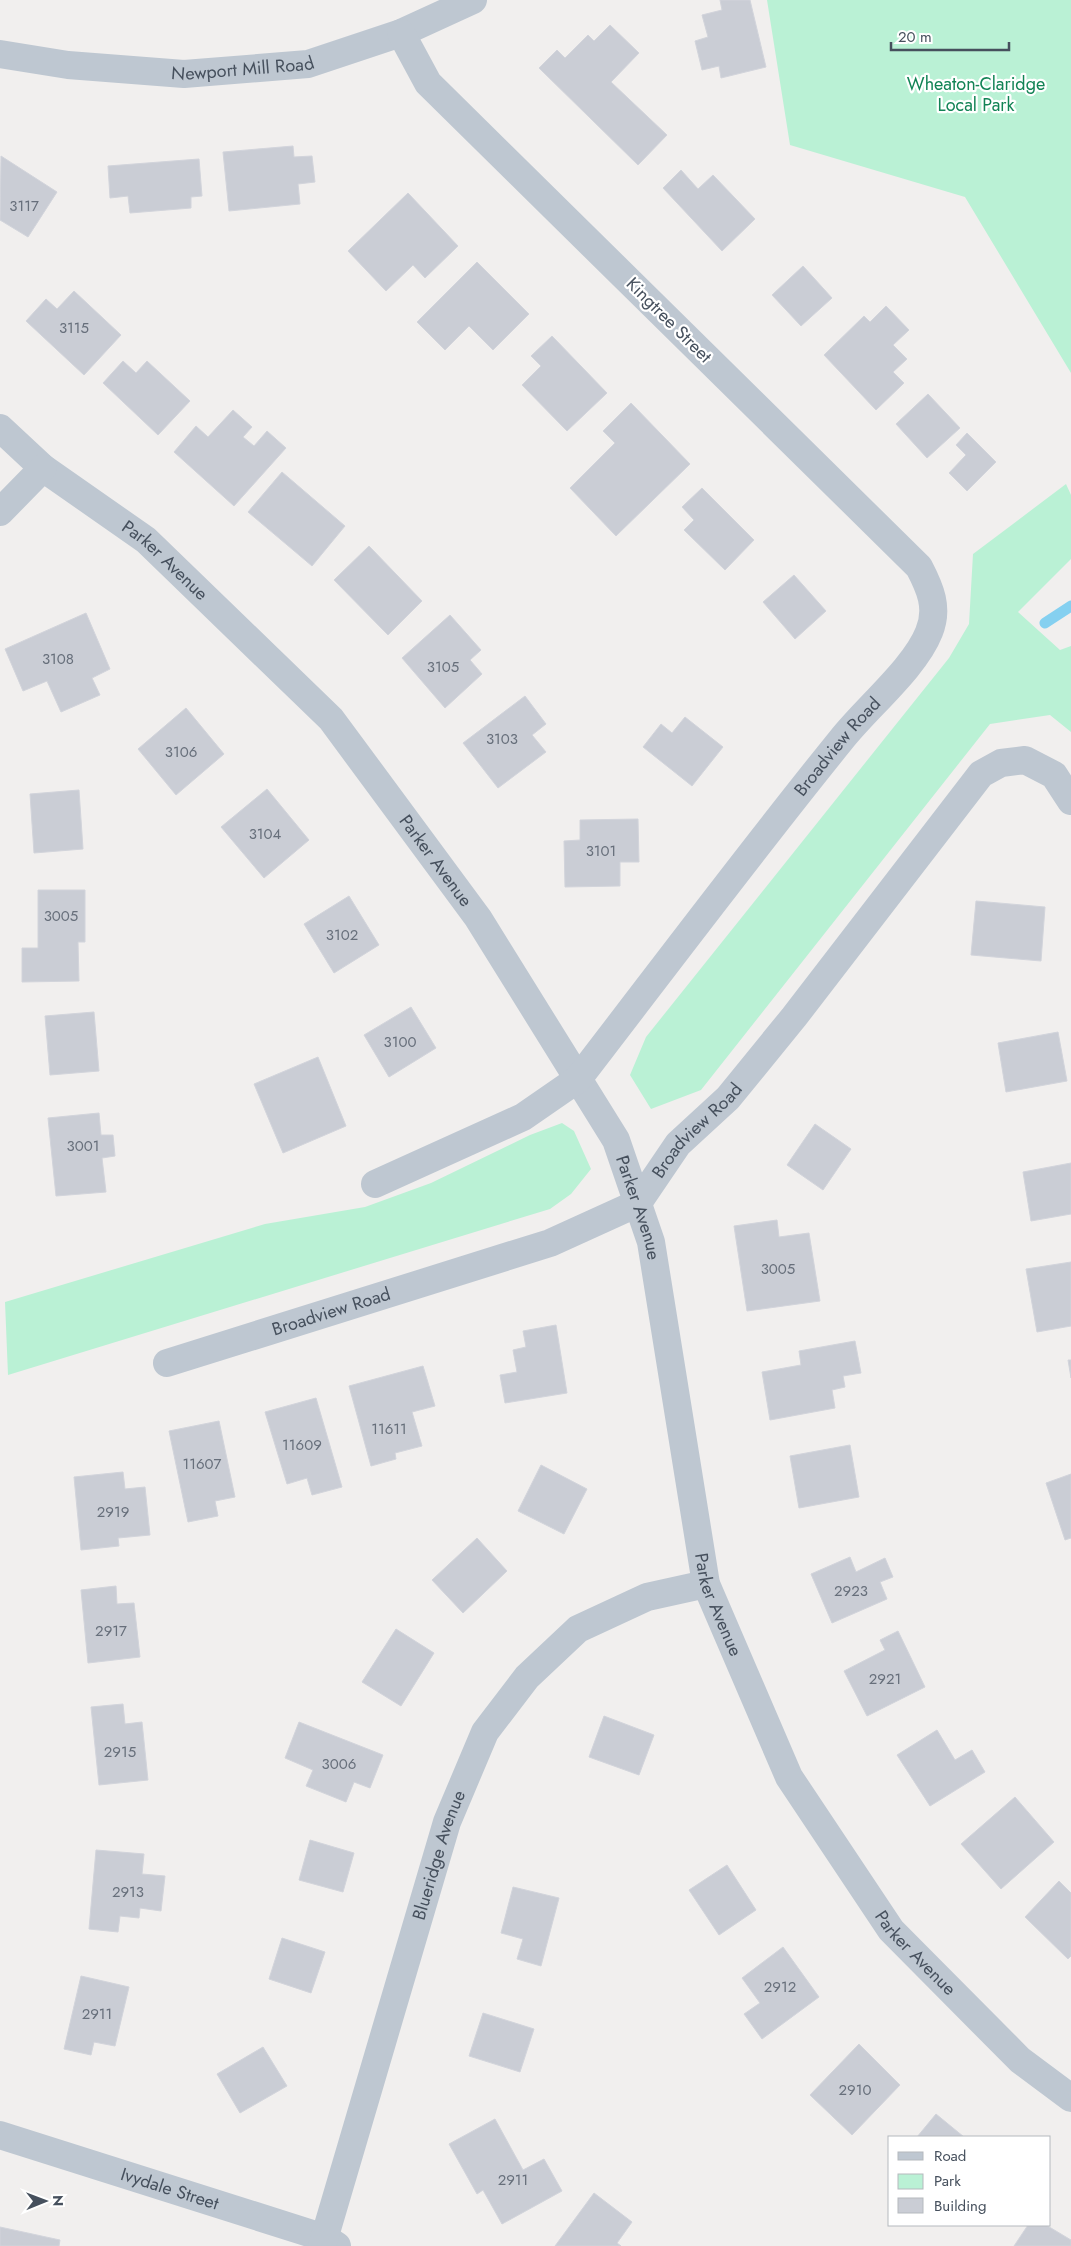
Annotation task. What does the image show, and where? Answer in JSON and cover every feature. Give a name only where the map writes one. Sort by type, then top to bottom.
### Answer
[{"type":"street","name":"Newport Mill Road","points":[[0,54],[68,65],[184,74],[308,64],[401,33],[473,0]]},
{"type":"street","name":"Kingtree Street","points":[[401,33],[428,83],[919,567],[929,587],[935,608]]},
{"type":"street","name":"Parker Avenue","points":[[0,428],[43,468],[146,540],[331,719],[478,918],[616,1140],[651,1242],[706,1584],[789,1777],[891,1930],[1020,2060],[1071,2098]]},
{"type":"street","points":[[0,512],[43,468]]},
{"type":"street","name":"Broadview Road","points":[[375,1184],[523,1117],[578,1079],[842,739],[917,655],[930,631],[935,608]]},
{"type":"street","name":"Broadview Road","points":[[167,1363],[550,1243],[638,1203],[678,1144],[728,1098],[794,1018],[981,774],[1001,763],[1025,760],[1054,775],[1071,801]]},
{"type":"street","name":"Blueridge Avenue","points":[[328,2243],[447,1822],[485,1732],[526,1677],[578,1629],[647,1597],[706,1584]]},
{"type":"street","name":"Ivydale Street","points":[[0,2135],[328,2243]]},
{"type":"green space","name":"Wheaton-Claridge Local Park","points":[[767,0],[1071,0],[1071,373],[965,197],[790,145]]},
{"type":"green space","points":[[1066,484],[1071,495],[1071,559],[1018,612],[1060,650],[1071,646],[1071,732],[1050,715],[990,724],[701,1090],[651,1109],[630,1075],[646,1037],[949,658],[969,624],[973,554]]},
{"type":"green space","points":[[562,1123],[574,1131],[591,1169],[571,1194],[550,1209],[8,1375],[5,1302],[265,1224],[365,1207],[431,1183],[530,1135]]},
{"type":"building","points":[[720,0],[750,0],[766,67],[721,78],[719,66],[702,70],[695,41],[708,37],[702,15],[722,10]]},
{"type":"building","points":[[610,25],[639,53],[611,82],[667,135],[638,165],[539,68],[557,50],[565,58],[588,35],[594,41]]},
{"type":"building","points":[[293,146],[294,157],[312,156],[315,182],[298,184],[300,204],[229,211],[223,152]]},
{"type":"building","points":[[1,156],[57,192],[28,237],[0,220]]},
{"type":"building","points":[[199,159],[202,196],[191,197],[191,208],[130,213],[128,196],[110,198],[108,166]]},
{"type":"building","points":[[681,170],[698,189],[713,175],[755,219],[722,251],[663,188]]},
{"type":"building","points":[[408,193],[458,246],[425,278],[413,265],[386,291],[348,251]]},
{"type":"building","points":[[477,262],[529,314],[493,350],[469,326],[445,350],[417,322]]},
{"type":"building","points":[[803,266],[832,298],[801,326],[772,295]]},
{"type":"building","points":[[74,291],[121,335],[84,375],[26,321],[46,299],[57,309]]},
{"type":"building","points":[[886,306],[909,330],[893,345],[907,359],[893,372],[904,383],[876,410],[824,355],[864,316],[870,322]]},
{"type":"building","points":[[552,336],[607,393],[567,431],[522,385],[541,366],[531,356]]},
{"type":"building","points":[[123,361],[136,373],[147,361],[190,401],[158,435],[103,383]]},
{"type":"building","points":[[928,394],[960,428],[927,458],[896,424]]},
{"type":"building","points":[[631,403],[690,464],[616,536],[570,488],[615,443],[603,431]]},
{"type":"building","points":[[233,410],[252,427],[243,437],[254,446],[267,431],[286,448],[234,506],[174,452],[196,426],[208,437]]},
{"type":"building","points":[[967,433],[996,462],[967,491],[949,473],[966,455],[956,445]]},
{"type":"building","points":[[282,472],[345,526],[312,566],[248,512]]},
{"type":"building","points":[[702,488],[754,540],[725,570],[684,530],[694,520],[682,507]]},
{"type":"building","points":[[369,546],[422,601],[388,635],[334,580]]},
{"type":"building","points":[[794,575],[826,611],[795,639],[763,602]]},
{"type":"building","points":[[86,613],[110,669],[92,678],[100,695],[61,712],[47,681],[23,691],[5,649]]},
{"type":"building","points":[[450,615],[481,650],[470,660],[482,674],[445,708],[402,658]]},
{"type":"building","points":[[525,696],[546,724],[532,735],[546,752],[498,788],[463,743]]},
{"type":"building","points":[[186,708],[224,754],[176,795],[138,749]]},
{"type":"building","points":[[685,717],[723,747],[692,786],[643,747],[661,724],[672,733]]},
{"type":"building","points":[[267,789],[309,840],[264,878],[221,827]]},
{"type":"building","points":[[79,790],[83,849],[34,853],[30,794]]},
{"type":"building","points":[[638,819],[639,862],[620,862],[620,886],[565,887],[564,841],[580,840],[580,820]]},
{"type":"building","points":[[38,890],[85,890],[85,942],[78,942],[79,981],[22,982],[22,948],[38,948]]},
{"type":"building","points":[[349,896],[379,945],[334,973],[304,924]]},
{"type":"building","points":[[976,901],[1045,907],[1041,961],[971,955]]},
{"type":"building","points":[[411,1007],[436,1048],[389,1077],[364,1035]]},
{"type":"building","points":[[94,1012],[99,1071],[50,1075],[45,1016]]},
{"type":"building","points":[[1058,1032],[1067,1081],[1006,1092],[998,1043]]},
{"type":"building","points":[[318,1057],[346,1126],[283,1153],[254,1084]]},
{"type":"building","points":[[99,1113],[101,1135],[113,1135],[115,1156],[102,1158],[106,1192],[56,1196],[48,1118]]},
{"type":"building","points":[[815,1124],[851,1149],[823,1190],[787,1165]]},
{"type":"building","points":[[1071,1163],[1071,1214],[1031,1221],[1023,1172]]},
{"type":"building","points":[[777,1220],[779,1237],[809,1233],[820,1301],[747,1311],[734,1226]]},
{"type":"building","points":[[1071,1262],[1071,1326],[1037,1332],[1026,1269]]},
{"type":"building","points":[[556,1325],[567,1393],[505,1403],[500,1375],[517,1372],[513,1350],[526,1347],[523,1331]]},
{"type":"building","points":[[855,1341],[861,1373],[843,1376],[845,1387],[832,1390],[835,1408],[770,1420],[762,1372],[801,1365],[799,1351]]},
{"type":"building","points":[[1068,1360],[1071,1360],[1071,1378]]},
{"type":"building","points":[[423,1366],[435,1406],[412,1412],[422,1446],[395,1453],[396,1459],[371,1466],[349,1386]]},
{"type":"building","points":[[316,1398],[342,1487],[312,1495],[307,1478],[287,1484],[265,1412]]},
{"type":"building","points":[[219,1421],[235,1497],[215,1501],[218,1516],[188,1522],[169,1431]]},
{"type":"building","points":[[850,1445],[859,1497],[799,1508],[790,1456]]},
{"type":"building","points":[[541,1465],[587,1489],[564,1534],[518,1511]]},
{"type":"building","points":[[123,1472],[125,1489],[145,1487],[150,1535],[118,1538],[119,1546],[81,1550],[74,1477]]},
{"type":"building","points":[[1071,1474],[1071,1538],[1065,1540],[1046,1483]]},
{"type":"building","points":[[477,1538],[507,1571],[463,1613],[432,1580]]},
{"type":"building","points":[[850,1557],[856,1572],[885,1558],[893,1577],[880,1582],[887,1599],[832,1623],[811,1574]]},
{"type":"building","points":[[116,1586],[117,1604],[134,1603],[140,1657],[88,1663],[81,1590]]},
{"type":"building","points":[[396,1629],[434,1653],[401,1706],[362,1682]]},
{"type":"building","points":[[898,1631],[925,1687],[867,1716],[844,1671],[885,1650],[880,1640]]},
{"type":"building","points":[[123,1704],[125,1724],[142,1722],[148,1780],[99,1785],[91,1707]]},
{"type":"building","points":[[604,1716],[654,1735],[639,1775],[589,1757]]},
{"type":"building","points":[[299,1722],[383,1755],[370,1788],[354,1782],[346,1802],[306,1786],[313,1770],[285,1758]]},
{"type":"building","points":[[937,1730],[955,1760],[972,1750],[985,1772],[930,1806],[897,1755]]},
{"type":"building","points":[[1015,1797],[1054,1842],[1001,1889],[961,1844]]},
{"type":"building","points":[[310,1840],[354,1853],[343,1892],[299,1880]]},
{"type":"building","points":[[96,1850],[144,1854],[142,1874],[165,1876],[161,1911],[140,1908],[139,1918],[120,1916],[118,1932],[89,1929]]},
{"type":"building","points":[[727,1865],[756,1910],[719,1935],[689,1890]]},
{"type":"building","points":[[1059,1881],[1071,1893],[1071,1956],[1068,1959],[1025,1917]]},
{"type":"building","points":[[513,1887],[559,1898],[541,1966],[517,1959],[523,1939],[501,1933]]},
{"type":"building","points":[[282,1938],[325,1952],[311,1993],[269,1979]]},
{"type":"building","points":[[783,1947],[819,1997],[762,2039],[744,2014],[760,2003],[742,1978]]},
{"type":"building","points":[[81,1976],[129,1987],[115,2046],[94,2042],[91,2055],[64,2049]]},
{"type":"building","points":[[483,2013],[534,2029],[520,2072],[469,2056]]},
{"type":"building","points":[[859,2044],[900,2085],[852,2135],[810,2095]]},
{"type":"building","points":[[263,2047],[287,2086],[240,2113],[217,2074]]},
{"type":"building","points":[[936,2114],[963,2136],[918,2136]]},
{"type":"building","points":[[495,2119],[523,2170],[544,2159],[562,2191],[502,2224],[483,2190],[477,2194],[449,2144]]},
{"type":"building","points":[[594,2193],[632,2222],[617,2243],[621,2246],[555,2246]]},
{"type":"building","points":[[1027,2226],[1048,2226],[1071,2240],[1071,2246],[1014,2246]]},
{"type":"building","points":[[0,2227],[60,2240],[59,2246],[0,2246]]},
{"type":"waterway","points":[[1045,623],[1071,606]]}]
